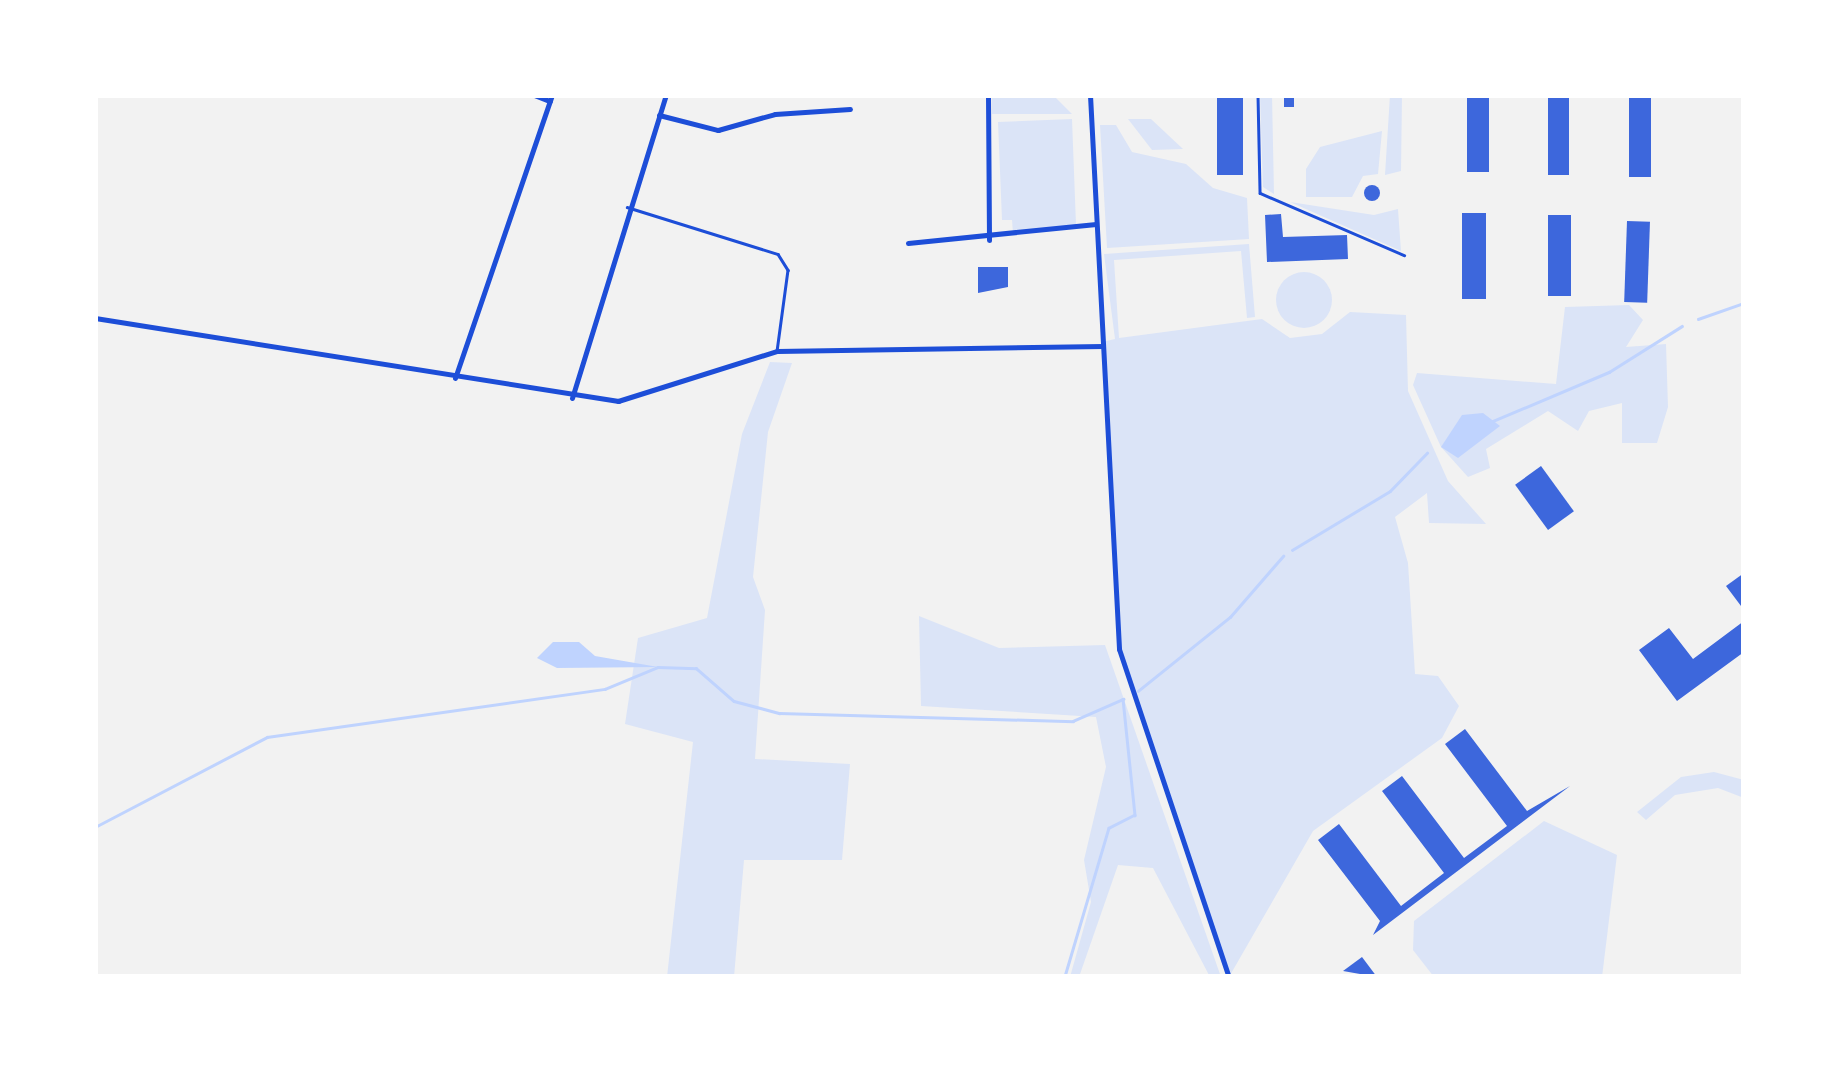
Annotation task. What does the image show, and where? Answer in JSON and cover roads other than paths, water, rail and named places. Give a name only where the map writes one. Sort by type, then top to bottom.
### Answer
[{"type":"street","points":[[455,378],[551,98],[534,95]]},
{"type":"street","points":[[572,398],[627,207],[666,95]]},
{"type":"street","points":[[988,95],[989,240]]},
{"type":"street","points":[[1090,95],[1119,650],[1229,977]]},
{"type":"street","points":[[659,115],[718,130],[775,114],[850,110]]},
{"type":"street","points":[[908,243],[989,240],[1096,224]]},
{"type":"street","points":[[95,318],[572,398],[653,396],[777,352],[1102,346]]},
{"type":"lane","points":[[1258,95],[1260,193],[1404,254]]},
{"type":"lane","points":[[627,207],[778,254],[788,270],[777,352]]},
{"type":"water","points":[[1483,413],[1500,426],[1458,458],[1441,447],[1462,415]]},
{"type":"water","points":[[553,642],[579,642],[595,656],[658,667],[557,668],[537,658]]},
{"type":"waterway","points":[[1698,319],[1744,303]]},
{"type":"waterway","points":[[1493,421],[1609,372],[1682,326]]},
{"type":"waterway","points":[[1292,550],[1390,491],[1427,453]]},
{"type":"waterway","points":[[1138,691],[1230,617],[1283,556]]},
{"type":"waterway","points":[[95,827],[267,737],[605,689],[658,667],[696,668],[734,701],[779,713],[1073,721],[1123,699],[1135,815],[1109,828],[1065,977]]}]
